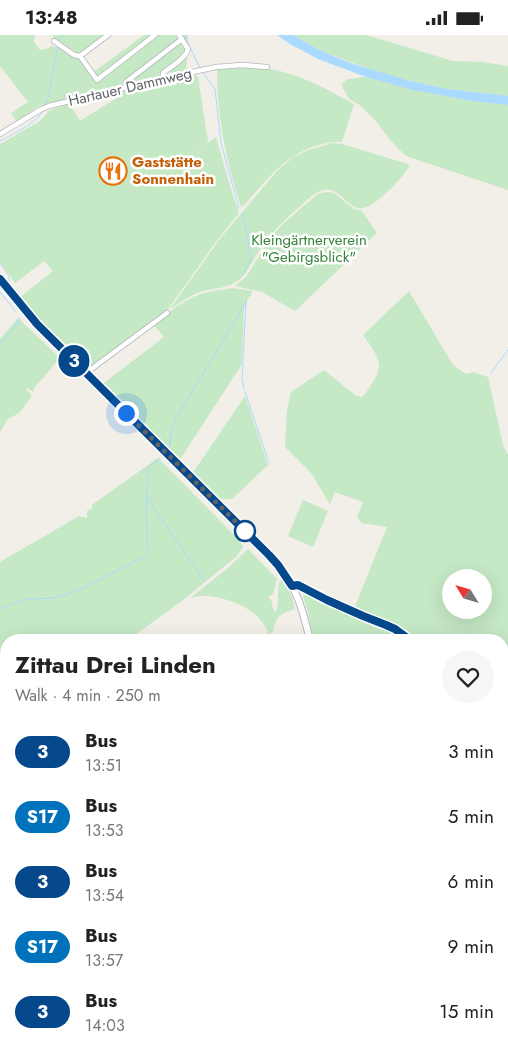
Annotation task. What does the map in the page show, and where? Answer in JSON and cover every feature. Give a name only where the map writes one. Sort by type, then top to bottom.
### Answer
[{"type":"main road","points":[[0,279],[37,324],[278,565],[292,586],[308,634]]},
{"type":"street","points":[[80,56],[108,35]]},
{"type":"street","points":[[54,41],[74,55],[80,56],[97,80],[155,35]]},
{"type":"street","points":[[126,82],[180,37],[188,49],[187,52],[163,73],[164,78]]},
{"type":"street","name":"Hartauer Dammweg","points":[[0,134],[48,106],[164,78],[230,65],[267,67]]},
{"type":"street","points":[[86,373],[167,313]]},
{"type":"street","points":[[292,586],[298,585],[327,600],[395,629],[402,634]]},
{"type":"green space","points":[[0,35],[35,35],[34,42],[40,50],[50,48],[50,46],[61,48],[80,59],[91,74],[144,35],[188,35],[186,72],[39,106],[17,122],[11,113],[28,102],[0,66]]},
{"type":"green space","points":[[53,35],[105,35],[80,54],[53,37]]},
{"type":"green space","points":[[293,35],[366,35],[453,61],[482,62],[508,66],[508,96],[447,89],[377,72],[321,51]]},
{"type":"green space","points":[[265,68],[291,74],[354,104],[342,142],[333,142],[307,149],[286,161],[241,207],[223,139],[217,87],[217,69]]},
{"type":"green space","points":[[193,74],[198,77],[208,142],[161,174],[216,137],[239,213],[215,243],[166,312],[85,371],[38,324],[18,299],[53,271],[44,261],[15,283],[0,262],[0,144],[40,121],[49,111],[69,103],[80,121],[120,96],[117,90]]},
{"type":"green space","points":[[366,77],[472,101],[508,105],[508,190],[406,156],[361,106],[349,99],[341,84],[348,79]]},
{"type":"green space","points":[[332,143],[342,144],[408,164],[409,167],[386,193],[363,208],[357,208],[339,194],[330,190],[316,193],[274,232],[249,268],[237,281],[226,286],[197,293],[170,309],[219,240],[275,173],[292,158],[306,151]]},
{"type":"green space","name":"Kleingärtnerverein \"Gebirgsblick\"","points":[[320,193],[334,193],[354,209],[362,211],[377,233],[295,311],[262,292],[235,286],[246,277],[271,237],[283,224]]},
{"type":"green space","points":[[233,288],[253,291],[244,307],[242,364],[179,461],[100,386],[164,337],[153,324],[169,312],[198,295]]},
{"type":"green space","points":[[409,291],[453,365],[466,374],[473,372],[488,377],[503,445],[508,455],[508,634],[409,634],[393,623],[354,609],[387,527],[362,523],[357,517],[363,502],[335,492],[330,504],[311,473],[285,447],[287,411],[291,392],[324,370],[356,396],[362,397],[377,374],[379,362],[363,335]]},
{"type":"green space","points":[[18,318],[60,358],[35,387],[33,392],[28,388],[26,389],[32,396],[19,413],[8,419],[0,432],[0,339]]},
{"type":"green space","points":[[245,396],[268,465],[232,499],[217,499],[192,474]]},
{"type":"green space","points":[[158,458],[239,540],[243,547],[237,556],[183,600],[136,634],[0,634],[0,562],[79,516],[87,518],[87,511],[92,508],[92,505]]},
{"type":"green space","points":[[303,500],[328,511],[313,547],[288,536]]},
{"type":"green space","points":[[248,549],[277,579],[273,594],[268,597],[272,602],[275,612],[277,610],[279,582],[282,580],[292,597],[295,609],[280,616],[277,619],[273,632],[268,634],[259,618],[243,606],[215,597],[202,596],[190,598],[228,568]]},
{"type":"green space","points":[[308,594],[374,627],[392,634],[313,634],[304,595]]},
{"type":"water","points":[[277,35],[293,35],[321,51],[353,64],[407,80],[447,89],[508,96],[508,105],[472,101],[413,90],[366,77],[318,59]]},
{"type":"waterway","points":[[59,43],[61,35]]},
{"type":"waterway","points":[[184,35],[200,68]]},
{"type":"waterway","points":[[45,106],[58,47]]},
{"type":"waterway","points":[[202,71],[215,89],[221,143],[239,208]]},
{"type":"waterway","points":[[0,141],[31,123],[43,110]]},
{"type":"waterway","points":[[243,213],[251,258],[243,275]]},
{"type":"waterway","points":[[0,263],[9,276],[8,284]]},
{"type":"waterway","points":[[0,292],[16,312]]},
{"type":"waterway","points":[[244,389],[242,379],[246,301]]},
{"type":"waterway","points":[[169,450],[171,433],[176,418],[246,303]]},
{"type":"waterway","points":[[0,344],[20,318]]},
{"type":"waterway","points":[[491,373],[508,350]]},
{"type":"waterway","points":[[245,392],[269,463]]},
{"type":"waterway","points":[[0,609],[26,599],[55,598],[77,591],[144,557],[148,553],[146,506],[149,467],[160,458]]},
{"type":"waterway","points":[[147,498],[205,582]]},
{"type":"bus line","name":"3","points":[[0,279],[37,324],[269,555],[292,586],[298,585],[327,600],[395,629],[402,634]]},
{"type":"place","name":"Gaststätte Sonnenhain","points":[[113,171]]},
{"type":"route","points":[[126,413],[245,531]]}]
